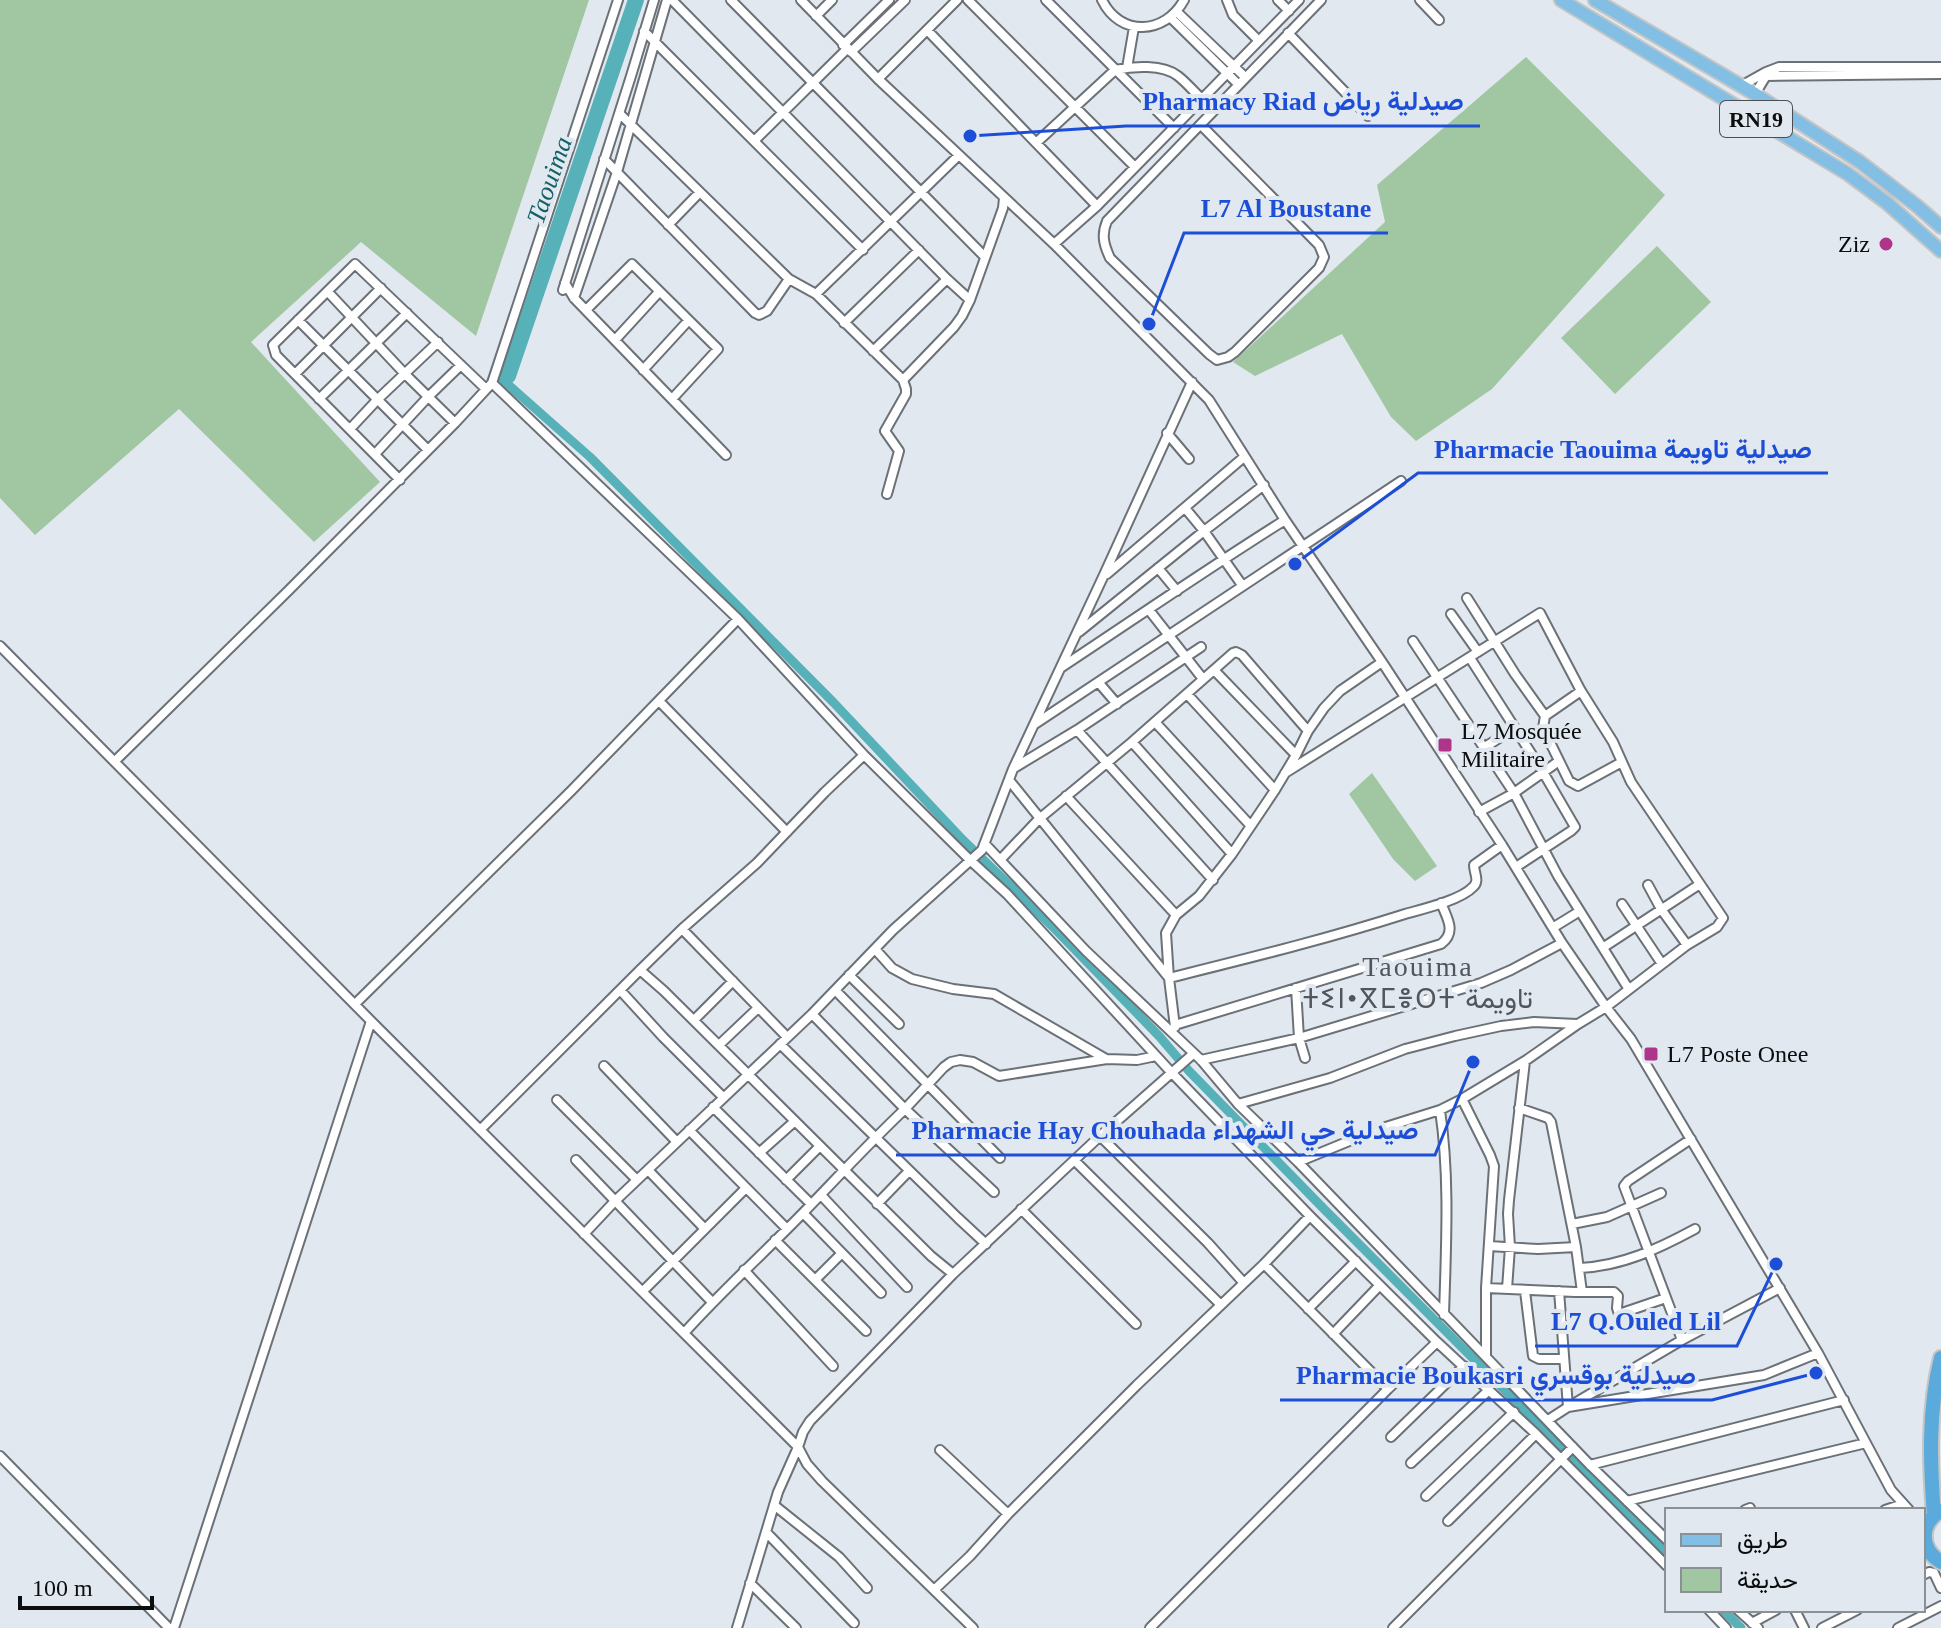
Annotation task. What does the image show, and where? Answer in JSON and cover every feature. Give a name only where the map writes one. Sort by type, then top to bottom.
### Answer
[{"type":"highway","points":[[1941,1358],[1932,1417],[1931,1518],[1925,1530],[1925,1544],[1932,1556],[1941,1562]]},
{"type":"main road","name":"RN19","points":[[1561,0],[1848,174],[1887,203],[1941,251]]},
{"type":"main road","name":"RN19","points":[[1595,0],[1755,94],[1860,162],[1941,227]]},
{"type":"street","points":[[115,761],[400,480],[489,386],[618,0]]},
{"type":"street","points":[[654,0],[564,287],[726,455]]},
{"type":"street","points":[[574,298],[617,172],[669,0],[970,300]]},
{"type":"street","points":[[731,0],[985,257]]},
{"type":"street","points":[[801,0],[878,79],[1054,244],[1209,400],[1285,520],[1502,845],[1562,943],[1631,1039],[1818,1353],[1891,1490],[1906,1507]]},
{"type":"street","points":[[816,16],[832,0]]},
{"type":"street","points":[[847,49],[889,0]]},
{"type":"street","points":[[754,141],[847,49],[905,0]]},
{"type":"street","points":[[878,79],[957,0]]},
{"type":"street","points":[[968,0],[1135,167]]},
{"type":"street","points":[[1046,0],[1174,128]]},
{"type":"street","points":[[1102,0],[1111,14],[1134,27],[1160,24],[1174,15],[1184,0]]},
{"type":"street","points":[[1227,0],[1233,15],[1259,41]]},
{"type":"street","points":[[1278,0],[1289,11]]},
{"type":"street","points":[[1054,244],[1097,206],[1299,0]]},
{"type":"street","points":[[1201,125],[1319,245],[1324,257],[1319,268],[1235,352],[1217,360],[1110,258],[1103,230],[1107,221],[1321,0]]},
{"type":"street","points":[[1420,0],[1439,20]]},
{"type":"street","points":[[1174,15],[1230,70],[1238,84]]},
{"type":"street","points":[[1127,68],[1134,27]]},
{"type":"street","points":[[927,30],[1097,206]]},
{"type":"street","points":[[644,31],[863,250]]},
{"type":"street","points":[[1288,33],[1368,116]]},
{"type":"street","points":[[1741,86],[1779,67],[1941,67]]},
{"type":"street","points":[[1036,143],[1115,70],[1170,71],[1202,99]]},
{"type":"street","points":[[1230,70],[1245,77]]},
{"type":"street","points":[[1755,94],[1766,76],[1941,74]]},
{"type":"street","points":[[620,114],[789,279],[816,294],[903,380],[906,394],[885,431],[899,451],[887,494]]},
{"type":"street","points":[[816,294],[959,155]]},
{"type":"street","points":[[604,159],[755,313],[759,315],[767,311],[789,279]]},
{"type":"street","points":[[668,225],[700,192]]},
{"type":"street","points":[[903,380],[954,327],[970,300],[1004,198]]},
{"type":"street","points":[[844,323],[919,250]]},
{"type":"street","points":[[400,480],[272,349],[355,264],[738,619],[864,755],[1007,894],[1156,1056],[1174,1069],[1310,1216],[1437,1342],[1514,1412],[1665,1564]]},
{"type":"street","points":[[586,310],[632,264],[718,349],[672,399]]},
{"type":"street","points":[[873,351],[947,279]]},
{"type":"street","points":[[295,374],[381,288]]},
{"type":"street","points":[[328,292],[455,423]]},
{"type":"street","points":[[615,340],[659,292]]},
{"type":"street","points":[[319,399],[407,313]]},
{"type":"street","points":[[298,320],[428,450]]},
{"type":"street","points":[[643,370],[688,321]]},
{"type":"street","points":[[350,429],[438,342]]},
{"type":"street","points":[[375,454],[461,365]]},
{"type":"street","points":[[584,1234],[747,1073],[812,1014],[893,930],[983,847],[1032,726],[1192,382]]},
{"type":"street","points":[[1167,433],[1189,459]]},
{"type":"street","points":[[1103,577],[1244,457]]},
{"type":"street","points":[[1032,726],[1401,481]]},
{"type":"street","points":[[1076,635],[1264,485]]},
{"type":"street","points":[[1185,508],[1242,585]]},
{"type":"street","points":[[1060,668],[1285,520]]},
{"type":"street","points":[[1158,568],[1177,591]]},
{"type":"street","points":[[1467,598],[1545,716],[1543,728],[1569,781],[1578,786],[1622,762]]},
{"type":"street","points":[[1149,610],[1203,679]]},
{"type":"street","points":[[1285,773],[1540,613],[1581,691],[1613,742],[1631,782],[1723,918],[1717,927],[1687,945],[1606,1007],[1462,1099],[1298,1162]]},
{"type":"street","points":[[1451,614],[1575,827],[1516,867]]},
{"type":"street","points":[[355,1004],[571,791],[738,619]]},
{"type":"street","points":[[1413,641],[1514,793],[1580,911],[1628,988]]},
{"type":"street","points":[[0,646],[371,1021],[685,1332],[798,1447],[807,1464],[822,1481],[973,1628]]},
{"type":"street","points":[[1013,769],[1201,647]]},
{"type":"street","points":[[1000,860],[1039,819],[1236,652],[1308,731]]},
{"type":"street","points":[[1176,1036],[1166,933],[1176,915],[1199,896],[1232,854],[1324,708],[1340,691],[1382,662]]},
{"type":"street","points":[[1214,670],[1296,755]]},
{"type":"street","points":[[1099,683],[1117,704]]},
{"type":"street","points":[[1545,716],[1581,691]]},
{"type":"street","points":[[1187,694],[1275,790]]},
{"type":"street","points":[[659,701],[787,832]]},
{"type":"street","points":[[1155,722],[1250,825]]},
{"type":"street","points":[[1485,747],[1515,728]]},
{"type":"street","points":[[1077,730],[1213,880]]},
{"type":"street","points":[[1132,742],[1232,854]]},
{"type":"street","points":[[480,1130],[640,970],[757,863],[864,755]]},
{"type":"street","points":[[1479,812],[1514,793],[1559,761]]},
{"type":"street","points":[[1009,780],[1169,978]]},
{"type":"street","points":[[1066,796],[1176,915]]},
{"type":"street","points":[[1169,978],[1322,940],[1441,903],[1473,888],[1477,884],[1474,865],[1502,845]]},
{"type":"street","points":[[983,847],[1000,860],[1086,951],[1176,1036],[1238,1104],[1298,1162],[1573,1448],[1665,1537]]},
{"type":"street","points":[[1604,947],[1700,884]]},
{"type":"street","points":[[1648,885],[1687,945]]},
{"type":"street","points":[[1175,1025],[1441,944],[1451,932],[1441,903]]},
{"type":"street","points":[[1622,904],[1662,964]]},
{"type":"street","points":[[1554,927],[1580,911]]},
{"type":"street","points":[[682,929],[875,1137],[986,1244]]},
{"type":"street","points":[[737,1628],[778,1492],[810,1421],[953,1274],[1174,1069],[1194,1057],[1299,1038],[1481,983],[1562,943]]},
{"type":"street","points":[[875,949],[892,968],[912,979],[953,989],[994,994],[1107,1059]]},
{"type":"street","points":[[640,970],[877,1204],[953,1274]]},
{"type":"street","points":[[849,975],[899,1024]]},
{"type":"street","points":[[694,1020],[733,981]]},
{"type":"street","points":[[1296,988],[1299,1038],[1305,1058]]},
{"type":"street","points":[[620,990],[723,1097]]},
{"type":"street","points":[[835,990],[1000,1158]]},
{"type":"street","points":[[719,1045],[758,1008]]},
{"type":"street","points":[[812,1014],[905,1109],[994,1192]]},
{"type":"street","points":[[0,1456],[172,1628],[371,1021]]},
{"type":"street","points":[[1238,1104],[1330,1078],[1405,1049],[1455,1036],[1534,1022],[1578,1024]]},
{"type":"street","points":[[685,1332],[951,1062],[973,1062],[999,1076],[1107,1059],[1137,1060],[1156,1056]]},
{"type":"street","points":[[1507,1289],[1509,1200],[1525,1061]]},
{"type":"street","points":[[604,1066],[677,1142]]},
{"type":"street","points":[[1462,1099],[1494,1166],[1486,1288],[1486,1356]]},
{"type":"street","points":[[557,1100],[637,1180]]},
{"type":"street","points":[[713,1107],[811,1204]]},
{"type":"street","points":[[1519,1108],[1548,1118],[1551,1122],[1582,1292]]},
{"type":"street","points":[[1440,1110],[1446,1177],[1444,1315]]},
{"type":"street","points":[[759,1153],[795,1121]]},
{"type":"street","points":[[689,1130],[787,1229]]},
{"type":"street","points":[[1100,1136],[1243,1282]]},
{"type":"street","points":[[1682,1340],[1631,1207],[1625,1183],[1691,1139]]},
{"type":"street","points":[[786,1180],[820,1146]]},
{"type":"street","points":[[576,1160],[712,1302]]},
{"type":"street","points":[[1075,1161],[1220,1304]]},
{"type":"street","points":[[648,1170],[705,1229]]},
{"type":"street","points":[[877,1204],[909,1171]]},
{"type":"street","points":[[643,1291],[745,1189]]},
{"type":"street","points":[[1572,1224],[1607,1217],[1661,1193]]},
{"type":"street","points":[[821,1195],[907,1287]]},
{"type":"street","points":[[1021,1209],[1136,1324]]},
{"type":"street","points":[[803,1213],[881,1293]]},
{"type":"street","points":[[934,1590],[1310,1216]]},
{"type":"street","points":[[1490,1221],[1508,1224]]},
{"type":"street","points":[[1580,1268],[1614,1264],[1695,1229]]},
{"type":"street","points":[[775,1240],[866,1331]]},
{"type":"street","points":[[1489,1246],[1538,1249],[1576,1247]]},
{"type":"street","points":[[815,1280],[842,1253]]},
{"type":"street","points":[[1308,1309],[1356,1261]]},
{"type":"street","points":[[1264,1264],[1388,1389]]},
{"type":"street","points":[[744,1270],[833,1366]]},
{"type":"street","points":[[1333,1334],[1379,1286]]},
{"type":"street","points":[[1486,1288],[1614,1292],[1618,1296],[1620,1314],[1666,1298]]},
{"type":"street","points":[[1548,1420],[1682,1340],[1780,1288]]},
{"type":"street","points":[[1525,1291],[1533,1356],[1539,1359],[1564,1359]]},
{"type":"street","points":[[1559,1291],[1568,1407]]},
{"type":"street","points":[[1150,1628],[1437,1342]]},
{"type":"street","points":[[1568,1407],[1764,1375],[1818,1353]]},
{"type":"street","points":[[1391,1437],[1464,1366]]},
{"type":"street","points":[[1411,1463],[1489,1390]]},
{"type":"street","points":[[1590,1465],[1844,1400]]},
{"type":"street","points":[[1426,1496],[1514,1412]]},
{"type":"street","points":[[1448,1521],[1536,1434]]},
{"type":"street","points":[[1627,1501],[1866,1443]]},
{"type":"street","points":[[1393,1628],[1573,1448]]},
{"type":"street","points":[[940,1450],[1008,1514]]},
{"type":"street","points":[[774,1505],[839,1557],[867,1588]]},
{"type":"street","points":[[766,1532],[854,1623]]},
{"type":"street","points":[[1925,1574],[1934,1573],[1941,1588]]},
{"type":"street","points":[[750,1583],[796,1628]]},
{"type":"street","points":[[1898,1628],[1941,1606]]},
{"type":"street","points":[[1711,1612],[1726,1628]]},
{"type":"street","points":[[1740,1612],[1755,1626],[1773,1612]]},
{"type":"street","points":[[1834,1612],[1837,1620]]},
{"type":"street","points":[[1822,1628],[1853,1612]]},
{"type":"green space","points":[[0,0],[589,0],[476,336],[361,242],[251,342],[380,482],[314,542],[179,409],[35,535],[0,498]]},
{"type":"green space","points":[[1526,57],[1665,195],[1492,389],[1416,441],[1391,417],[1342,334],[1255,376],[1233,362],[1385,222],[1377,185]]},
{"type":"green space","points":[[1657,246],[1711,302],[1615,394],[1561,338]]},
{"type":"green space","points":[[1372,773],[1437,866],[1415,881],[1393,859],[1349,794]]},
{"type":"waterway","name":"Taouima","points":[[508,376],[636,0]]},
{"type":"waterway","points":[[508,376],[503,380],[590,457],[834,703],[963,840],[1057,931],[1325,1210],[1665,1551]]},
{"type":"waterway","points":[[1725,1612],[1741,1628]]},
{"type":"place","name":"Pharmacy Riad صيدلية رياض","points":[[970,136]]},
{"type":"place","name":"Ziz","points":[[1886,244]]},
{"type":"place","name":"L7 Al Boustane","points":[[1149,324]]},
{"type":"place","name":"Pharmacie Taouima صيدلية تاويمة","points":[[1295,564]]},
{"type":"place","name":"L7 Mosquée Militaire","points":[[1445,745]]},
{"type":"place","name":"L7 Poste Onee","points":[[1651,1054]]},
{"type":"place","name":"Pharmacie Hay Chouhada صيدلية حي الشهداء","points":[[1473,1062]]},
{"type":"place","name":"L7 Q.Ouled Lil","points":[[1776,1264]]},
{"type":"place","name":"Pharmacie Boukasri صيدلية بوقسري","points":[[1816,1373]]},
{"type":"district","name":"Taouima ⵜⵉⵏ•ⴳⵎⴻⵔⵜ تاويمة","points":[[1418,982]]}]
